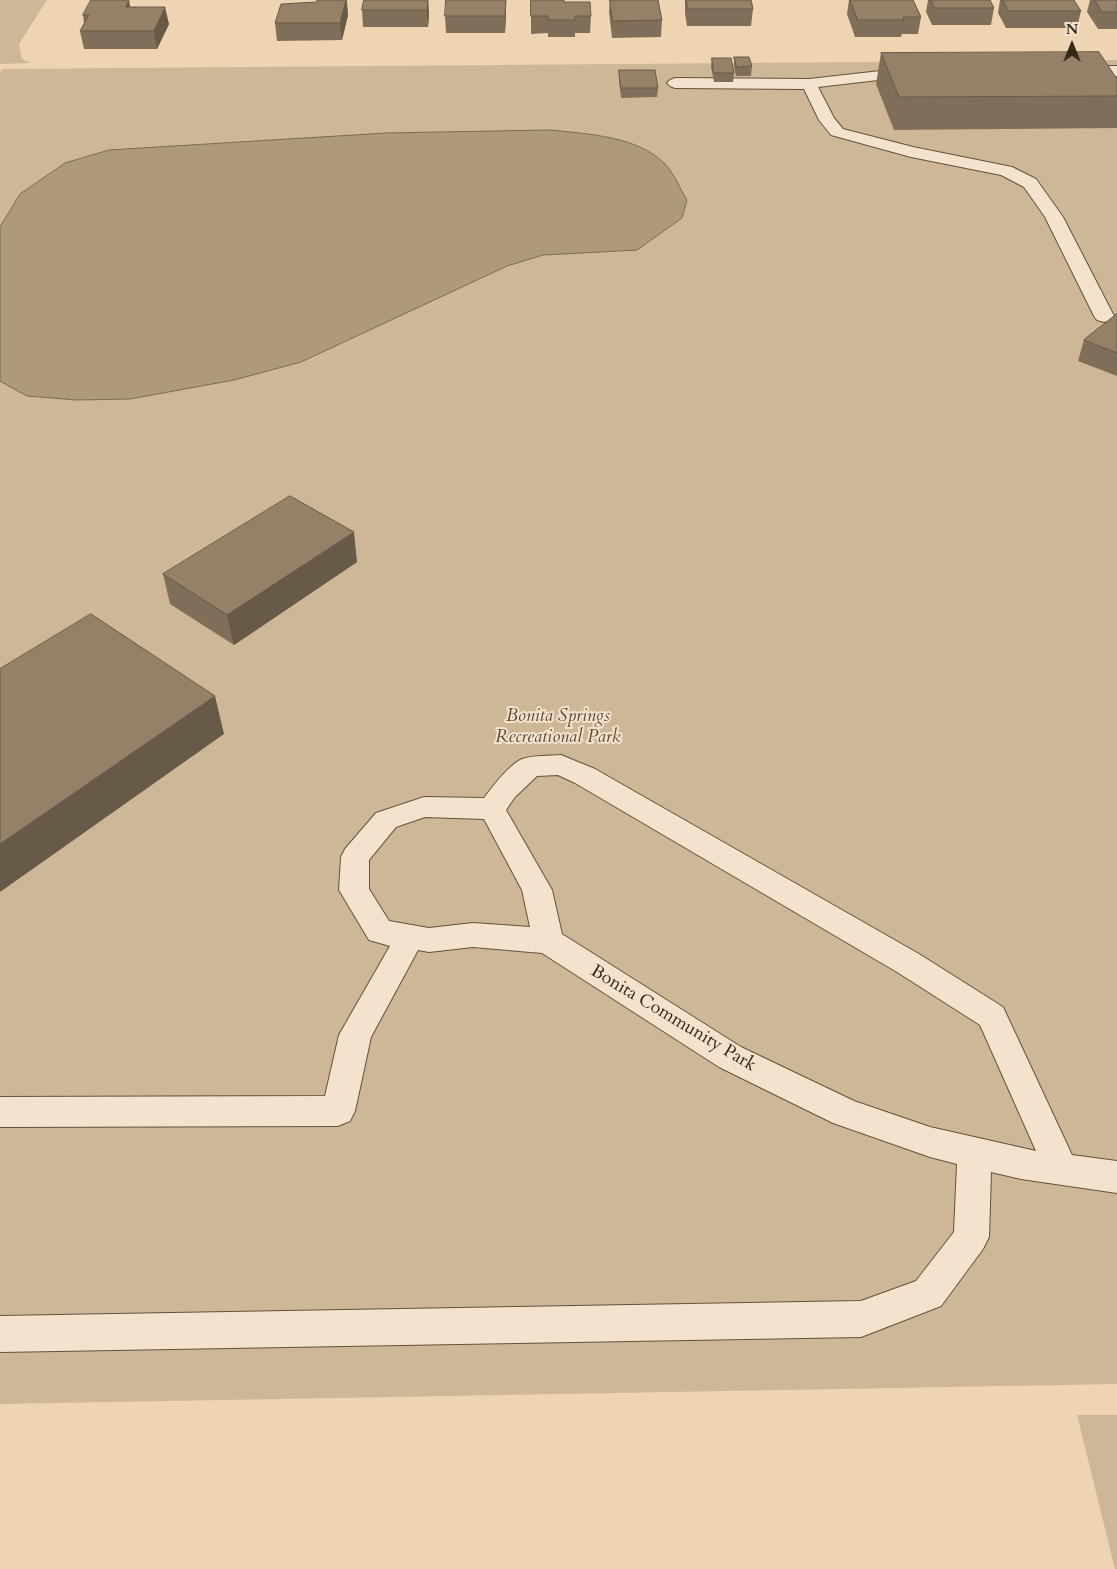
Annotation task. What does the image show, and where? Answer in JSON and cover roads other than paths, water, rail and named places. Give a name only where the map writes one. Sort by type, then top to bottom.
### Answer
[{"type":"street","points":[[1059,71],[1117,72]]},
{"type":"street","points":[[675,83],[809,84],[887,74],[932,72]]},
{"type":"street","points":[[1117,72],[1112,74],[1117,82]]},
{"type":"street","points":[[809,84],[826,120],[837,132],[911,152],[1006,171],[1030,182],[1054,217],[1104,316]]},
{"type":"street","points":[[492,808],[506,790],[530,767],[561,765],[585,776],[908,963],[992,1016],[1062,1170]]},
{"type":"street","points":[[424,807],[492,808],[537,890],[548,941],[473,935],[428,940],[380,932],[354,890],[355,858],[386,820],[424,807]]},
{"type":"street","points":[[0,1112],[338,1111],[355,1036],[410,937]]},
{"type":"street","name":"Bonita Community Park","points":[[548,941],[730,1057],[845,1113],[930,1142],[1021,1164],[1117,1177]]},
{"type":"street","points":[[0,1334],[861,1319],[928,1294],[970,1237],[975,1153]]},
{"type":"park label","name":"Bonita Springs Recreational Park","points":[[558,728]]}]
